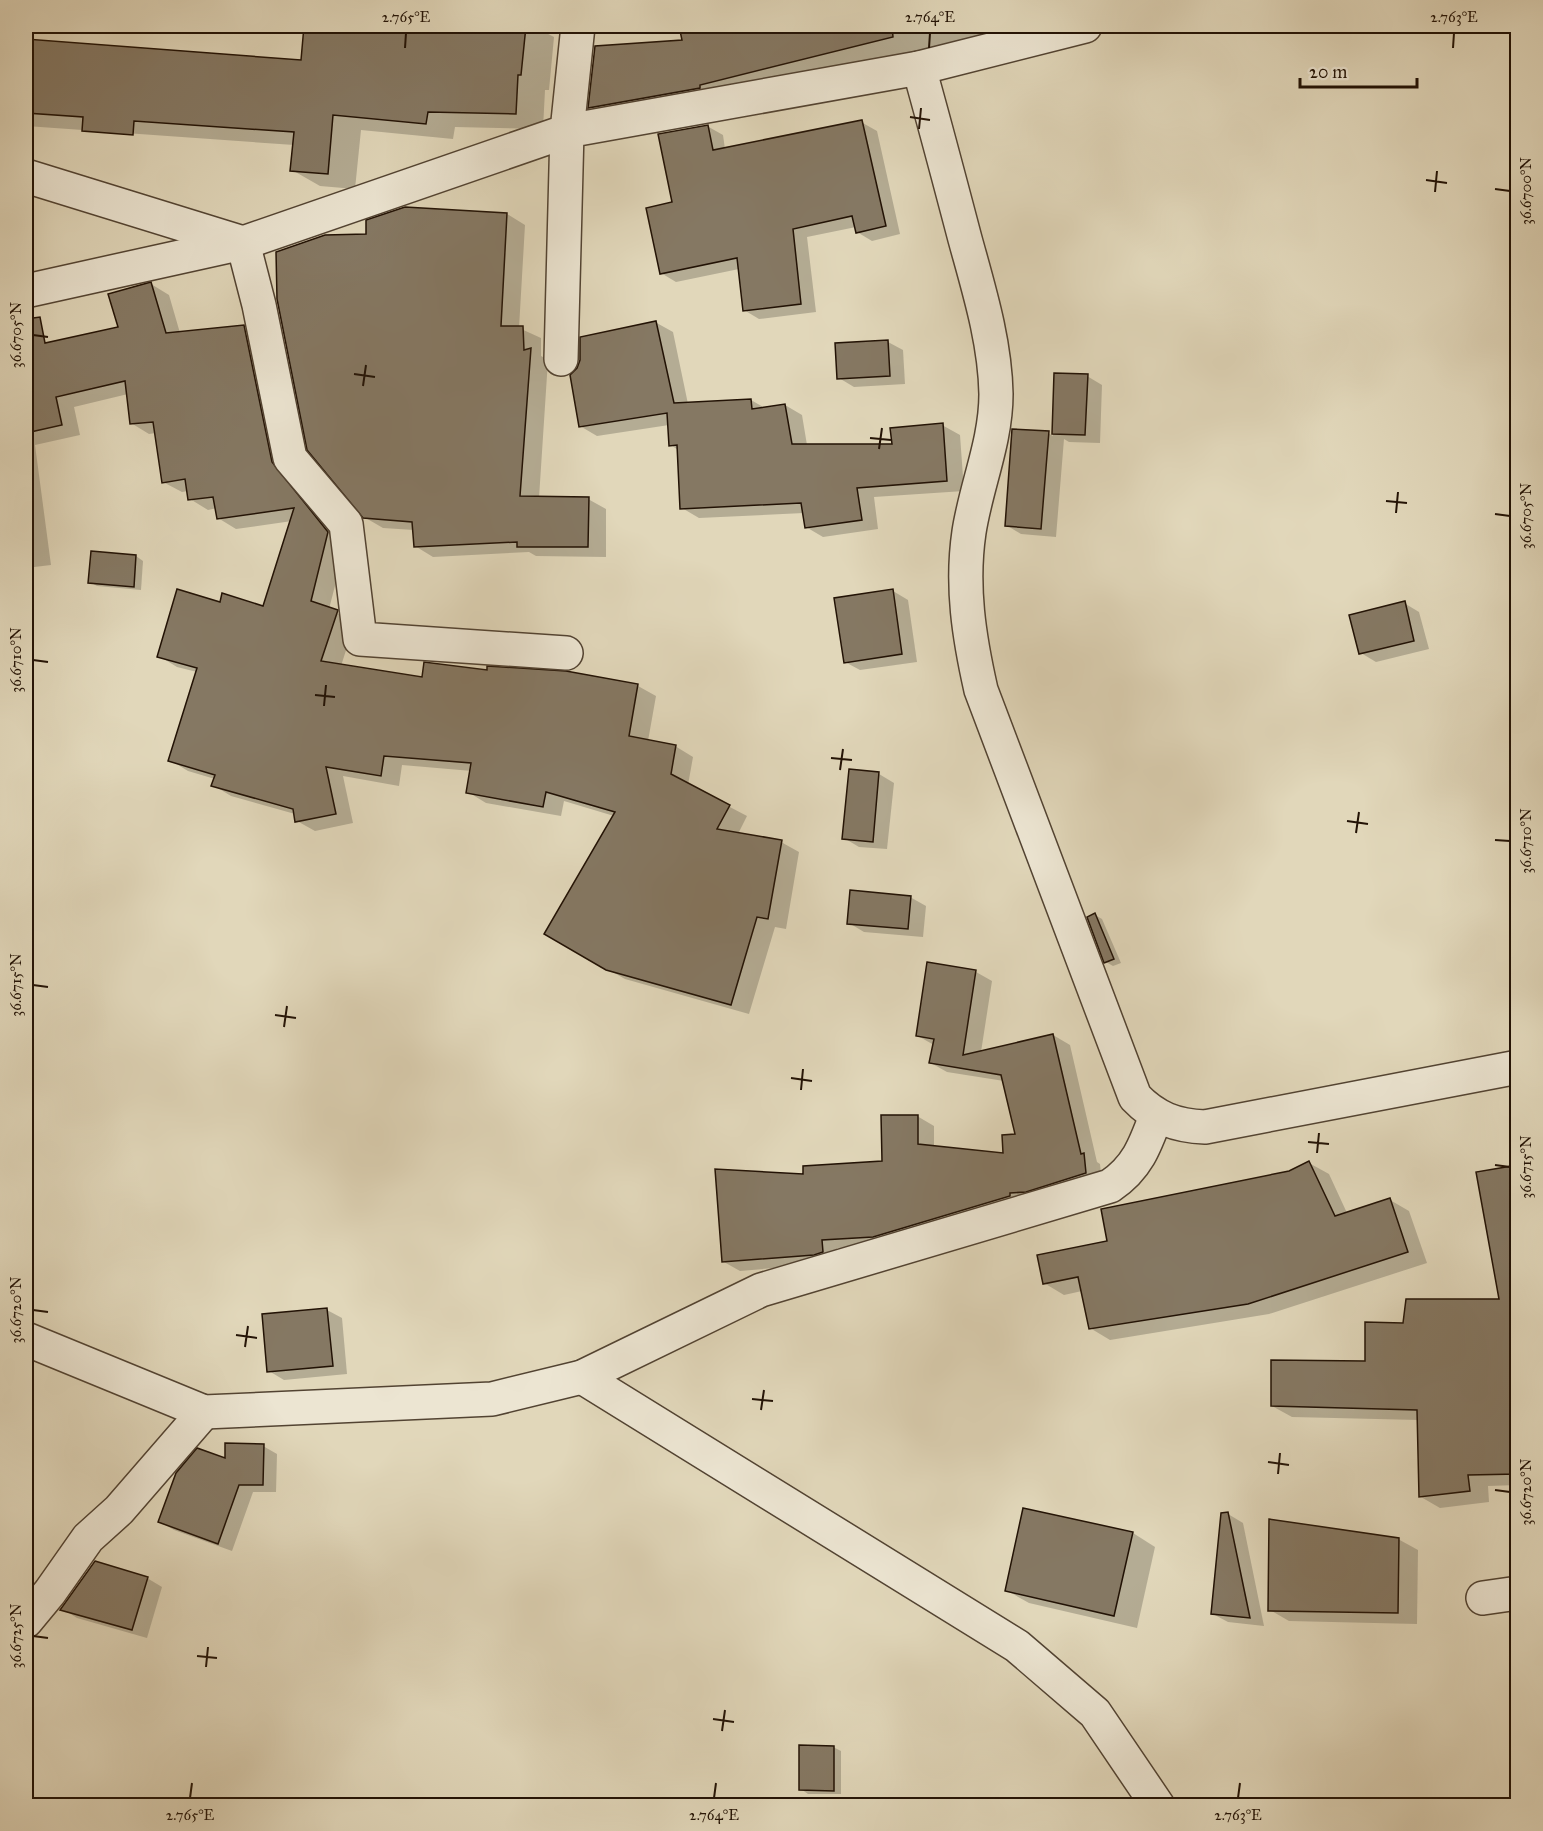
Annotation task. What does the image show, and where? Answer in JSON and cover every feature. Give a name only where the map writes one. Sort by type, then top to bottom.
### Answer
[{"type":"street","points":[[561,359],[567,131],[578,26]]},
{"type":"street","points":[[26,291],[243,243],[567,131],[919,68],[1085,26]]},
{"type":"street","points":[[919,68],[985,312],[995,369],[993,431],[969,532],[965,568],[971,647],[981,690],[1135,1097],[1156,1116],[1188,1126],[1205,1126],[1518,1067]]},
{"type":"street","points":[[26,176],[243,243]]},
{"type":"street","points":[[243,243],[259,304],[290,458],[346,524],[360,639],[566,653]]},
{"type":"street","points":[[26,1339],[204,1412],[492,1399],[582,1377],[761,1290],[1110,1186],[1126,1175],[1138,1160],[1156,1116]]},
{"type":"street","points":[[582,1377],[1017,1646],[1095,1713],[1158,1806]]},
{"type":"street","points":[[26,1620],[50,1592],[87,1538],[119,1510],[204,1412]]},
{"type":"street","points":[[1483,1598],[1518,1593]]},
{"type":"building","points":[[304,26],[526,26],[521,75],[518,75],[516,114],[428,112],[426,124],[333,115],[328,174],[290,171],[294,132],[134,121],[133,135],[82,131],[83,117],[26,113],[26,39],[301,60]]},
{"type":"building","points":[[679,26],[892,26],[893,37],[700,85],[700,88],[588,108],[595,46],[682,40]]},
{"type":"building","points":[[862,120],[886,226],[856,233],[852,216],[793,229],[801,304],[743,311],[737,258],[660,274],[646,208],[672,202],[658,134],[708,125],[713,150]]},
{"type":"building","points":[[405,207],[507,213],[501,326],[523,326],[524,350],[531,348],[520,496],[589,497],[588,547],[517,547],[517,542],[414,547],[412,522],[363,518],[307,450],[277,299],[276,252],[325,235],[366,234],[366,220]]},
{"type":"building","points":[[151,282],[166,333],[244,325],[272,462],[328,532],[311,601],[338,610],[321,661],[422,677],[424,662],[487,670],[487,666],[566,671],[638,684],[629,736],[676,745],[671,774],[730,805],[717,829],[782,840],[768,919],[757,917],[731,1005],[606,970],[544,934],[615,812],[546,792],[543,807],[466,793],[471,763],[384,756],[381,776],[326,767],[336,814],[295,822],[293,809],[211,786],[215,775],[168,761],[197,668],[157,657],[177,589],[220,602],[222,593],[263,606],[294,508],[217,519],[213,497],[188,500],[185,479],[162,483],[153,422],[130,424],[125,381],[56,397],[62,425],[26,433],[26,319],[40,317],[45,343],[118,327],[108,294]]},
{"type":"building","points":[[656,321],[674,403],[751,399],[752,409],[785,404],[792,444],[892,444],[890,428],[943,423],[947,481],[857,488],[862,520],[805,528],[801,503],[680,509],[677,445],[669,446],[667,413],[579,427],[570,375],[577,368],[580,360],[580,337]]},
{"type":"building","points":[[888,340],[890,376],[837,379],[835,343]]},
{"type":"building","points":[[1054,373],[1088,374],[1085,435],[1052,434]]},
{"type":"building","points":[[1012,429],[1049,431],[1041,529],[1005,526]]},
{"type":"building","points":[[91,551],[136,555],[134,587],[88,583]]},
{"type":"building","points":[[893,589],[902,654],[844,663],[834,598]]},
{"type":"building","points":[[1405,601],[1414,641],[1359,654],[1349,615]]},
{"type":"building","points":[[849,769],[879,772],[873,842],[842,839]]},
{"type":"building","points":[[850,890],[911,896],[908,929],[847,924]]},
{"type":"building","points":[[1095,913],[1114,959],[1104,963],[1087,917]]},
{"type":"building","points":[[927,962],[976,970],[963,1055],[1053,1034],[1081,1154],[1084,1153],[1086,1173],[1026,1192],[1010,1193],[1010,1196],[873,1237],[822,1240],[823,1252],[814,1255],[722,1262],[715,1169],[803,1174],[803,1166],[882,1161],[881,1115],[918,1115],[918,1144],[1003,1153],[1002,1135],[1015,1134],[1001,1075],[929,1063],[934,1039],[916,1036]]},
{"type":"building","points":[[1309,1161],[1335,1216],[1390,1198],[1408,1252],[1248,1304],[1089,1329],[1078,1277],[1043,1284],[1037,1255],[1107,1241],[1101,1209],[1289,1171]]},
{"type":"building","points":[[1518,1165],[1518,1474],[1468,1475],[1470,1491],[1419,1497],[1417,1410],[1271,1406],[1271,1360],[1365,1361],[1365,1322],[1403,1323],[1406,1299],[1499,1299],[1476,1172]]},
{"type":"building","points":[[327,1308],[333,1366],[267,1372],[262,1314]]},
{"type":"building","points":[[225,1443],[264,1444],[263,1485],[239,1485],[218,1544],[158,1522],[176,1473],[197,1448],[225,1458]]},
{"type":"building","points":[[1023,1508],[1133,1532],[1114,1616],[1005,1591]]},
{"type":"building","points":[[1228,1512],[1250,1618],[1211,1614],[1221,1513]]},
{"type":"building","points":[[1269,1519],[1399,1538],[1398,1613],[1268,1611]]},
{"type":"building","points":[[95,1561],[148,1577],[132,1630],[60,1610]]},
{"type":"building","points":[[799,1745],[834,1746],[834,1791],[799,1790]]}]
